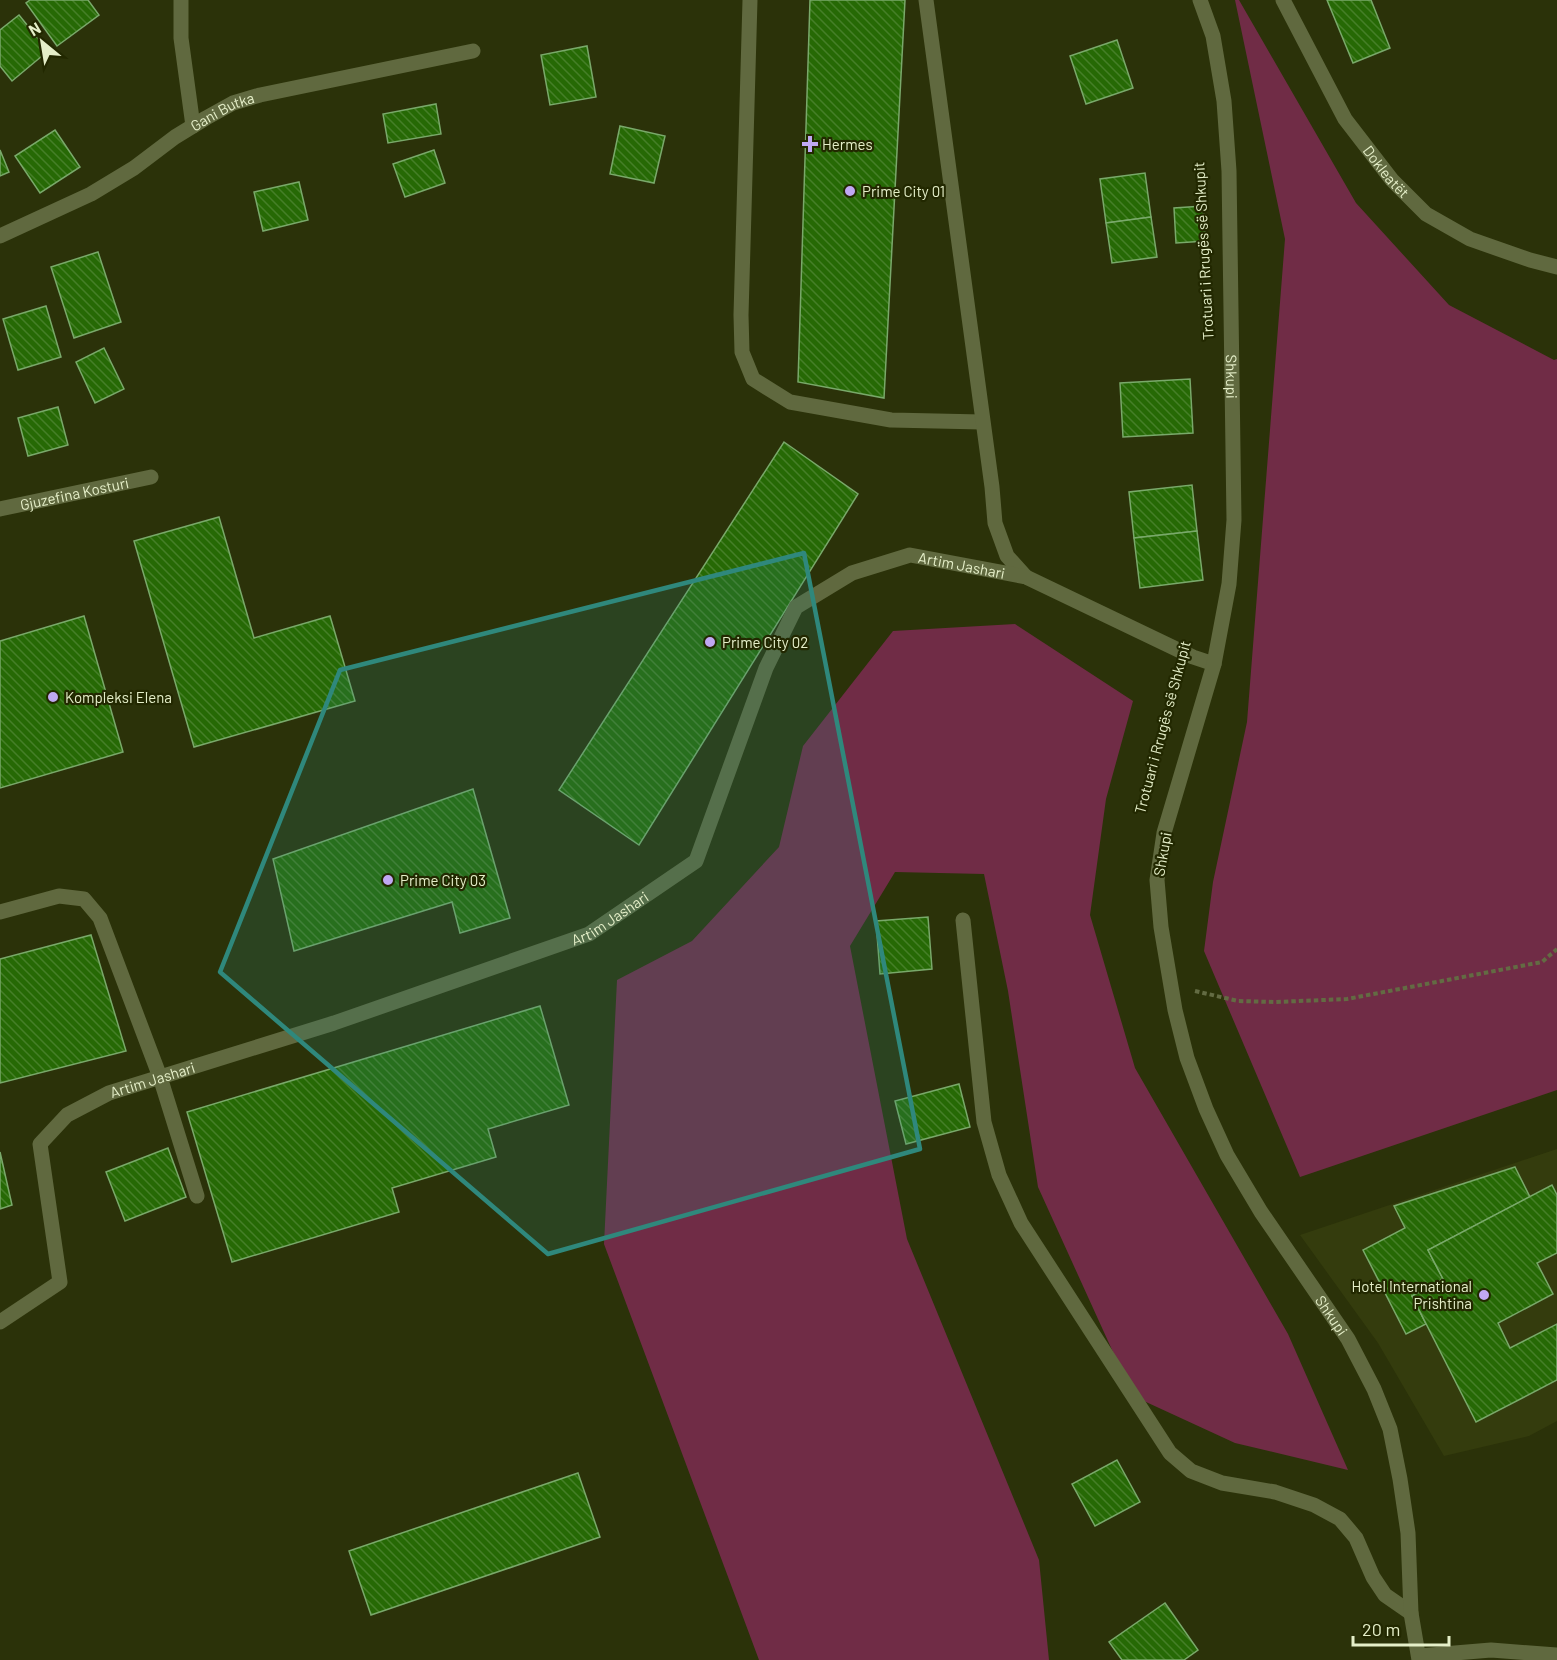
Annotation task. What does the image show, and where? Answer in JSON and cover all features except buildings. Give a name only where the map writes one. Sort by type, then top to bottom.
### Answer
[{"type":"street","points":[[181,0],[181,38],[193,126]]},
{"type":"street","points":[[750,0],[741,315],[742,352],[753,379],[790,402],[891,420],[982,422]]},
{"type":"street","points":[[926,0],[995,523],[1007,556],[1026,577]]},
{"type":"street","name":"Shkupi","points":[[1200,0],[1213,36],[1224,101],[1229,171],[1234,520],[1229,584],[1214,664],[1164,833],[1157,880],[1161,927],[1170,985],[1187,1058],[1206,1109],[1227,1155],[1262,1212],[1348,1339],[1374,1389],[1390,1429],[1408,1533],[1411,1614],[1419,1658]]},
{"type":"street","name":"Dokleatët","points":[[1283,0],[1345,119],[1392,180],[1426,214],[1470,239],[1557,267]]},
{"type":"street","name":"Gani Butka","points":[[0,236],[91,194],[134,168],[175,137],[233,103],[260,95],[473,51]]},
{"type":"street","name":"Gjuzefina Kosturi","points":[[0,509],[151,477]]},
{"type":"street","name":"Artim Jashari","points":[[0,1322],[60,1282],[40,1144],[67,1115],[109,1093],[334,1023],[589,934],[696,861],[766,669],[795,607],[852,573],[910,555],[1026,577],[1193,657],[1214,664]]},
{"type":"street","points":[[0,912],[59,896],[84,899],[100,918],[160,1077],[196,1196]]},
{"type":"street","points":[[963,920],[984,1122],[999,1175],[1021,1223],[1077,1310],[1170,1453],[1191,1471],[1222,1483],[1275,1492],[1314,1505],[1340,1519],[1356,1538],[1385,1596],[1411,1614]]},
{"type":"street","points":[[1419,1658],[1491,1650],[1557,1655]]},
{"type":"path","points":[[1170,985],[1238,1001],[1347,999],[1542,962],[1557,949]]},
{"type":"highlighted area","points":[[804,553],[920,1149],[548,1254],[220,972],[340,670]]},
{"type":"shaded area","points":[[1235,0],[1239,0],[1356,203],[1449,305],[1554,360],[1557,359],[1557,1090],[1300,1177],[1204,951],[1213,882],[1247,722],[1285,239]]},
{"type":"shaded area","points":[[1015,624],[1133,701],[1106,799],[1090,915],[1135,1068],[1288,1334],[1348,1470],[1235,1443],[1133,1396],[1038,1187],[1008,991],[984,874],[895,872],[850,946],[907,1239],[1039,1560],[1049,1660],[759,1660],[604,1244],[617,980],[692,941],[779,847],[803,746],[893,631]]},
{"type":"shaded area","points":[[1557,1149],[1557,1421],[1529,1436],[1444,1456],[1378,1343],[1300,1235]]},
{"type":"place","name":"Hermes","points":[[810,144]]},
{"type":"place","name":"Prime City 01","points":[[850,191]]},
{"type":"place","name":"Prime City 02","points":[[710,642]]},
{"type":"place","name":"Kompleksi Elena","points":[[53,697]]},
{"type":"place","name":"Prime City 03","points":[[388,880]]},
{"type":"place","name":"Hotel International Prishtina","points":[[1484,1295]]}]
